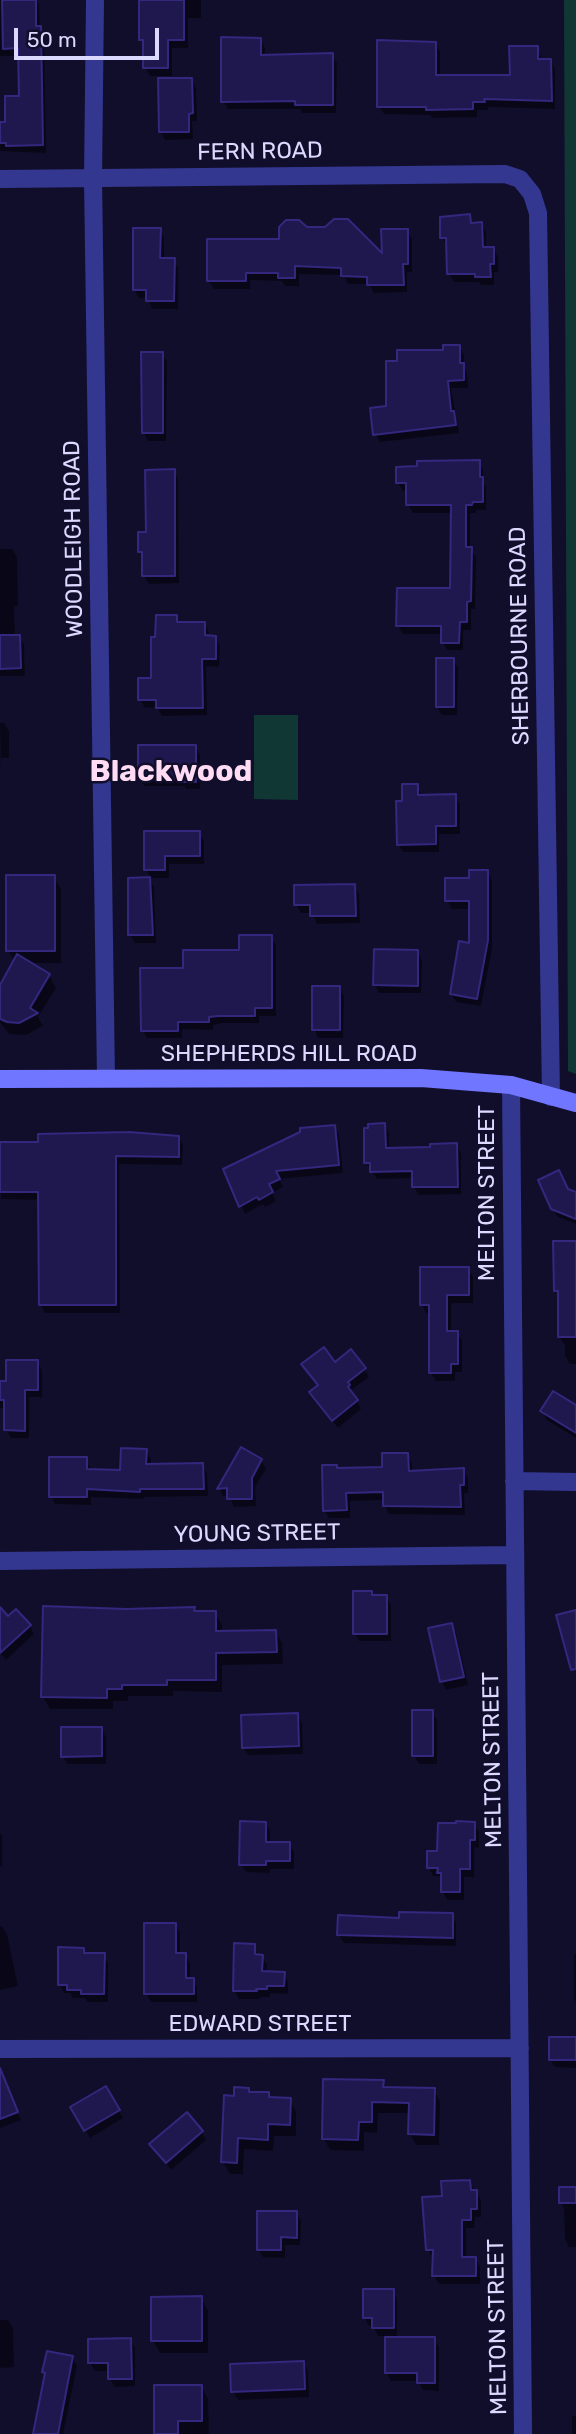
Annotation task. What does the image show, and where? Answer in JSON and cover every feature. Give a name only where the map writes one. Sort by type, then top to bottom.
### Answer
[{"type":"main road","name":"SHEPHERDS HILL ROAD","points":[[0,1079],[422,1078],[511,1086],[576,1103]]},
{"type":"street","name":"WOODLEIGH ROAD","points":[[95,0],[93,178],[106,1078]]},
{"type":"street","name":"FERN ROAD","points":[[0,179],[505,174],[520,179]]},
{"type":"street","name":"SHERBOURNE ROAD","points":[[520,179],[532,194],[538,213],[551,1097]]},
{"type":"street","name":"MELTON STREET","points":[[511,1086],[523,2434]]},
{"type":"street","points":[[514,1481],[576,1482]]},
{"type":"street","name":"YOUNG STREET","points":[[0,1561],[515,1555]]},
{"type":"street","name":"EDWARD STREET","points":[[0,2049],[520,2048]]},
{"type":"green space","points":[[564,0],[576,0],[576,1074],[568,1071]]},
{"type":"green space","points":[[254,715],[298,715],[298,800],[254,799]]},
{"type":"building","points":[[2,0],[36,0],[36,26],[41,26],[43,145],[6,146],[6,143],[0,143],[0,122],[5,122],[5,96],[19,96],[18,48],[3,49]]},
{"type":"building","points":[[139,0],[184,0],[184,40],[168,40],[168,68],[143,68],[143,40],[139,40]]},
{"type":"building","points":[[221,37],[261,38],[261,55],[333,53],[333,105],[295,105],[295,101],[221,102]]},
{"type":"building","points":[[377,40],[436,42],[436,75],[510,75],[509,46],[538,46],[538,59],[551,59],[552,101],[484,99],[485,102],[473,102],[473,109],[377,107]]},
{"type":"building","points":[[158,78],[192,78],[193,113],[189,114],[189,132],[159,132]]},
{"type":"building","points":[[470,214],[471,223],[482,222],[483,247],[494,247],[494,264],[490,264],[491,277],[447,274],[446,238],[440,238],[440,217]]},
{"type":"building","points":[[334,219],[348,219],[382,253],[381,229],[408,229],[408,264],[403,264],[404,285],[367,285],[367,277],[341,276],[341,268],[295,266],[295,278],[278,278],[278,273],[246,273],[246,281],[207,281],[207,239],[279,239],[279,227],[286,220],[299,220],[307,227],[325,227]]},
{"type":"building","points":[[133,228],[161,228],[160,258],[175,258],[174,301],[146,301],[146,290],[133,290]]},
{"type":"building","points":[[443,345],[460,345],[460,363],[464,363],[464,380],[448,381],[451,411],[454,411],[456,425],[373,435],[370,408],[386,406],[386,361],[397,361],[397,350],[443,350]]},
{"type":"building","points":[[141,352],[163,352],[163,433],[142,433]]},
{"type":"building","points":[[480,460],[483,502],[466,505],[466,547],[472,547],[471,601],[467,602],[467,622],[460,622],[459,643],[441,643],[441,626],[396,626],[397,588],[450,588],[451,505],[406,505],[406,483],[396,483],[396,467],[417,466],[417,461]]},
{"type":"building","points":[[175,469],[175,576],[142,576],[142,552],[138,552],[138,532],[146,532],[145,470]]},
{"type":"building","points":[[156,615],[177,615],[177,622],[205,622],[205,635],[216,636],[216,659],[202,659],[203,708],[156,708],[156,700],[138,700],[138,678],[151,678],[151,637],[155,637]]},
{"type":"building","points":[[0,635],[20,635],[21,668],[0,669]]},
{"type":"building","points":[[436,658],[454,658],[454,707],[436,707]]},
{"type":"building","points":[[138,745],[196,745],[196,782],[180,782],[180,779],[138,779]]},
{"type":"building","points":[[402,784],[418,784],[418,795],[456,794],[456,826],[436,826],[436,844],[397,845],[396,801],[402,801]]},
{"type":"building","points":[[144,831],[200,831],[200,856],[165,856],[165,870],[144,870]]},
{"type":"building","points":[[469,870],[488,870],[488,940],[477,999],[450,994],[459,941],[469,943],[469,901],[445,901],[445,878],[469,878]]},
{"type":"building","points":[[6,875],[55,875],[55,951],[6,951]]},
{"type":"building","points":[[150,877],[153,935],[128,935],[128,878]]},
{"type":"building","points":[[355,884],[356,916],[310,916],[310,905],[294,905],[294,885]]},
{"type":"building","points":[[239,935],[272,935],[272,1008],[255,1008],[255,1016],[218,1016],[209,1017],[209,1022],[178,1022],[178,1031],[141,1031],[140,968],[183,968],[183,950],[239,950]]},
{"type":"building","points":[[374,949],[418,950],[418,986],[373,985]]},
{"type":"building","points":[[17,954],[50,974],[30,1008],[38,1013],[19,1023],[0,1019],[0,985]]},
{"type":"building","points":[[312,986],[340,986],[340,1030],[312,1030]]},
{"type":"building","points":[[385,1123],[386,1148],[457,1143],[458,1187],[412,1187],[412,1171],[370,1172],[370,1163],[364,1163],[364,1128],[368,1128],[368,1124]]},
{"type":"building","points":[[335,1125],[339,1165],[276,1171],[280,1179],[269,1184],[273,1192],[239,1207],[223,1169],[300,1132],[300,1128]]},
{"type":"building","points":[[129,1132],[179,1136],[179,1157],[116,1156],[116,1305],[39,1305],[38,1192],[0,1192],[0,1142],[38,1142],[38,1134]]},
{"type":"building","points":[[559,1170],[568,1189],[576,1192],[576,1219],[551,1209],[538,1180]]},
{"type":"building","points":[[553,1241],[576,1241],[576,1337],[558,1337],[558,1291],[554,1291]]},
{"type":"building","points":[[420,1267],[469,1267],[469,1295],[447,1295],[447,1331],[458,1331],[458,1364],[451,1364],[451,1373],[429,1373],[429,1305],[420,1305]]},
{"type":"building","points":[[324,1347],[335,1362],[351,1349],[366,1368],[348,1382],[348,1387],[358,1400],[332,1421],[309,1392],[318,1385],[301,1364]]},
{"type":"building","points":[[6,1360],[38,1360],[38,1390],[25,1390],[25,1431],[4,1430],[4,1400],[0,1400],[0,1381],[6,1381]]},
{"type":"building","points":[[553,1391],[576,1405],[576,1433],[540,1411]]},
{"type":"building","points":[[241,1447],[262,1459],[252,1478],[252,1499],[227,1499],[227,1488],[217,1489]]},
{"type":"building","points":[[121,1448],[147,1449],[146,1464],[203,1463],[204,1489],[140,1489],[140,1492],[87,1489],[87,1497],[49,1497],[49,1457],[87,1457],[87,1469],[120,1470]]},
{"type":"building","points":[[382,1453],[408,1453],[409,1471],[464,1468],[464,1485],[460,1485],[461,1507],[383,1506],[383,1492],[346,1493],[347,1510],[323,1511],[322,1465],[337,1465],[337,1468],[382,1467]]},
{"type":"building","points":[[353,1591],[372,1591],[372,1595],[387,1595],[387,1634],[353,1634]]},
{"type":"building","points":[[43,1606],[126,1609],[195,1607],[194,1611],[216,1611],[216,1631],[276,1630],[277,1652],[216,1653],[216,1680],[167,1680],[167,1685],[122,1685],[122,1689],[107,1689],[107,1698],[41,1697]]},
{"type":"building","points":[[0,1607],[8,1616],[16,1609],[31,1625],[0,1653]]},
{"type":"building","points":[[576,1610],[576,1669],[571,1670],[556,1615]]},
{"type":"building","points":[[452,1623],[464,1677],[440,1682],[428,1628]]},
{"type":"building","points":[[412,1710],[433,1710],[433,1756],[412,1756]]},
{"type":"building","points":[[298,1713],[299,1746],[242,1748],[241,1715]]},
{"type":"building","points":[[61,1727],[102,1727],[102,1756],[61,1757]]},
{"type":"building","points":[[240,1821],[266,1822],[266,1842],[290,1842],[290,1861],[266,1861],[266,1865],[239,1865]]},
{"type":"building","points":[[475,1822],[475,1840],[470,1840],[470,1869],[460,1869],[460,1892],[441,1892],[441,1873],[437,1873],[438,1868],[427,1868],[427,1851],[437,1851],[438,1823]]},
{"type":"building","points":[[399,1912],[453,1913],[453,1938],[337,1935],[338,1915],[399,1918]]},
{"type":"building","points":[[144,1923],[176,1923],[176,1953],[186,1953],[186,1978],[194,1978],[194,1994],[144,1994]]},
{"type":"building","points":[[234,1943],[255,1944],[255,1954],[263,1955],[262,1971],[285,1972],[284,1986],[267,1986],[267,1989],[256,1989],[257,1991],[233,1991]]},
{"type":"building","points":[[58,1947],[84,1948],[84,1953],[105,1953],[104,1994],[81,1994],[81,1990],[67,1990],[67,1985],[58,1985]]},
{"type":"building","points":[[549,2037],[576,2037],[576,2060],[549,2060]]},
{"type":"building","points":[[0,2068],[18,2112],[0,2119]]},
{"type":"building","points":[[323,2079],[384,2080],[383,2087],[435,2088],[434,2135],[408,2134],[409,2103],[372,2102],[372,2122],[359,2122],[358,2140],[322,2139]]},
{"type":"building","points":[[106,2086],[120,2110],[84,2131],[70,2107]]},
{"type":"building","points":[[234,2087],[249,2088],[249,2092],[269,2092],[269,2097],[291,2098],[290,2125],[268,2124],[268,2140],[238,2138],[237,2163],[221,2162],[224,2095],[234,2096]]},
{"type":"building","points":[[187,2112],[203,2131],[166,2163],[149,2144]]},
{"type":"building","points":[[470,2180],[471,2190],[477,2190],[477,2209],[471,2209],[471,2220],[462,2220],[462,2257],[476,2257],[476,2276],[432,2276],[433,2250],[426,2250],[422,2197],[442,2196],[441,2181]]},
{"type":"building","points":[[559,2187],[576,2187],[576,2203],[559,2203]]},
{"type":"building","points":[[257,2211],[297,2211],[297,2238],[281,2237],[281,2250],[257,2250]]},
{"type":"building","points":[[363,2289],[394,2289],[394,2328],[372,2328],[372,2318],[363,2318]]},
{"type":"building","points":[[202,2296],[202,2341],[151,2341],[151,2297]]},
{"type":"building","points":[[385,2337],[435,2337],[435,2383],[417,2383],[417,2373],[385,2373]]},
{"type":"building","points":[[131,2338],[132,2379],[108,2379],[108,2363],[88,2363],[88,2339]]},
{"type":"building","points":[[47,2351],[73,2356],[58,2434],[33,2434],[45,2373],[42,2372]]},
{"type":"building","points":[[304,2361],[305,2389],[231,2392],[230,2364]]},
{"type":"building","points":[[154,2385],[202,2385],[202,2421],[178,2421],[178,2434],[154,2434]]},
{"type":"district","name":"Blackwood","points":[[171,772]]}]
